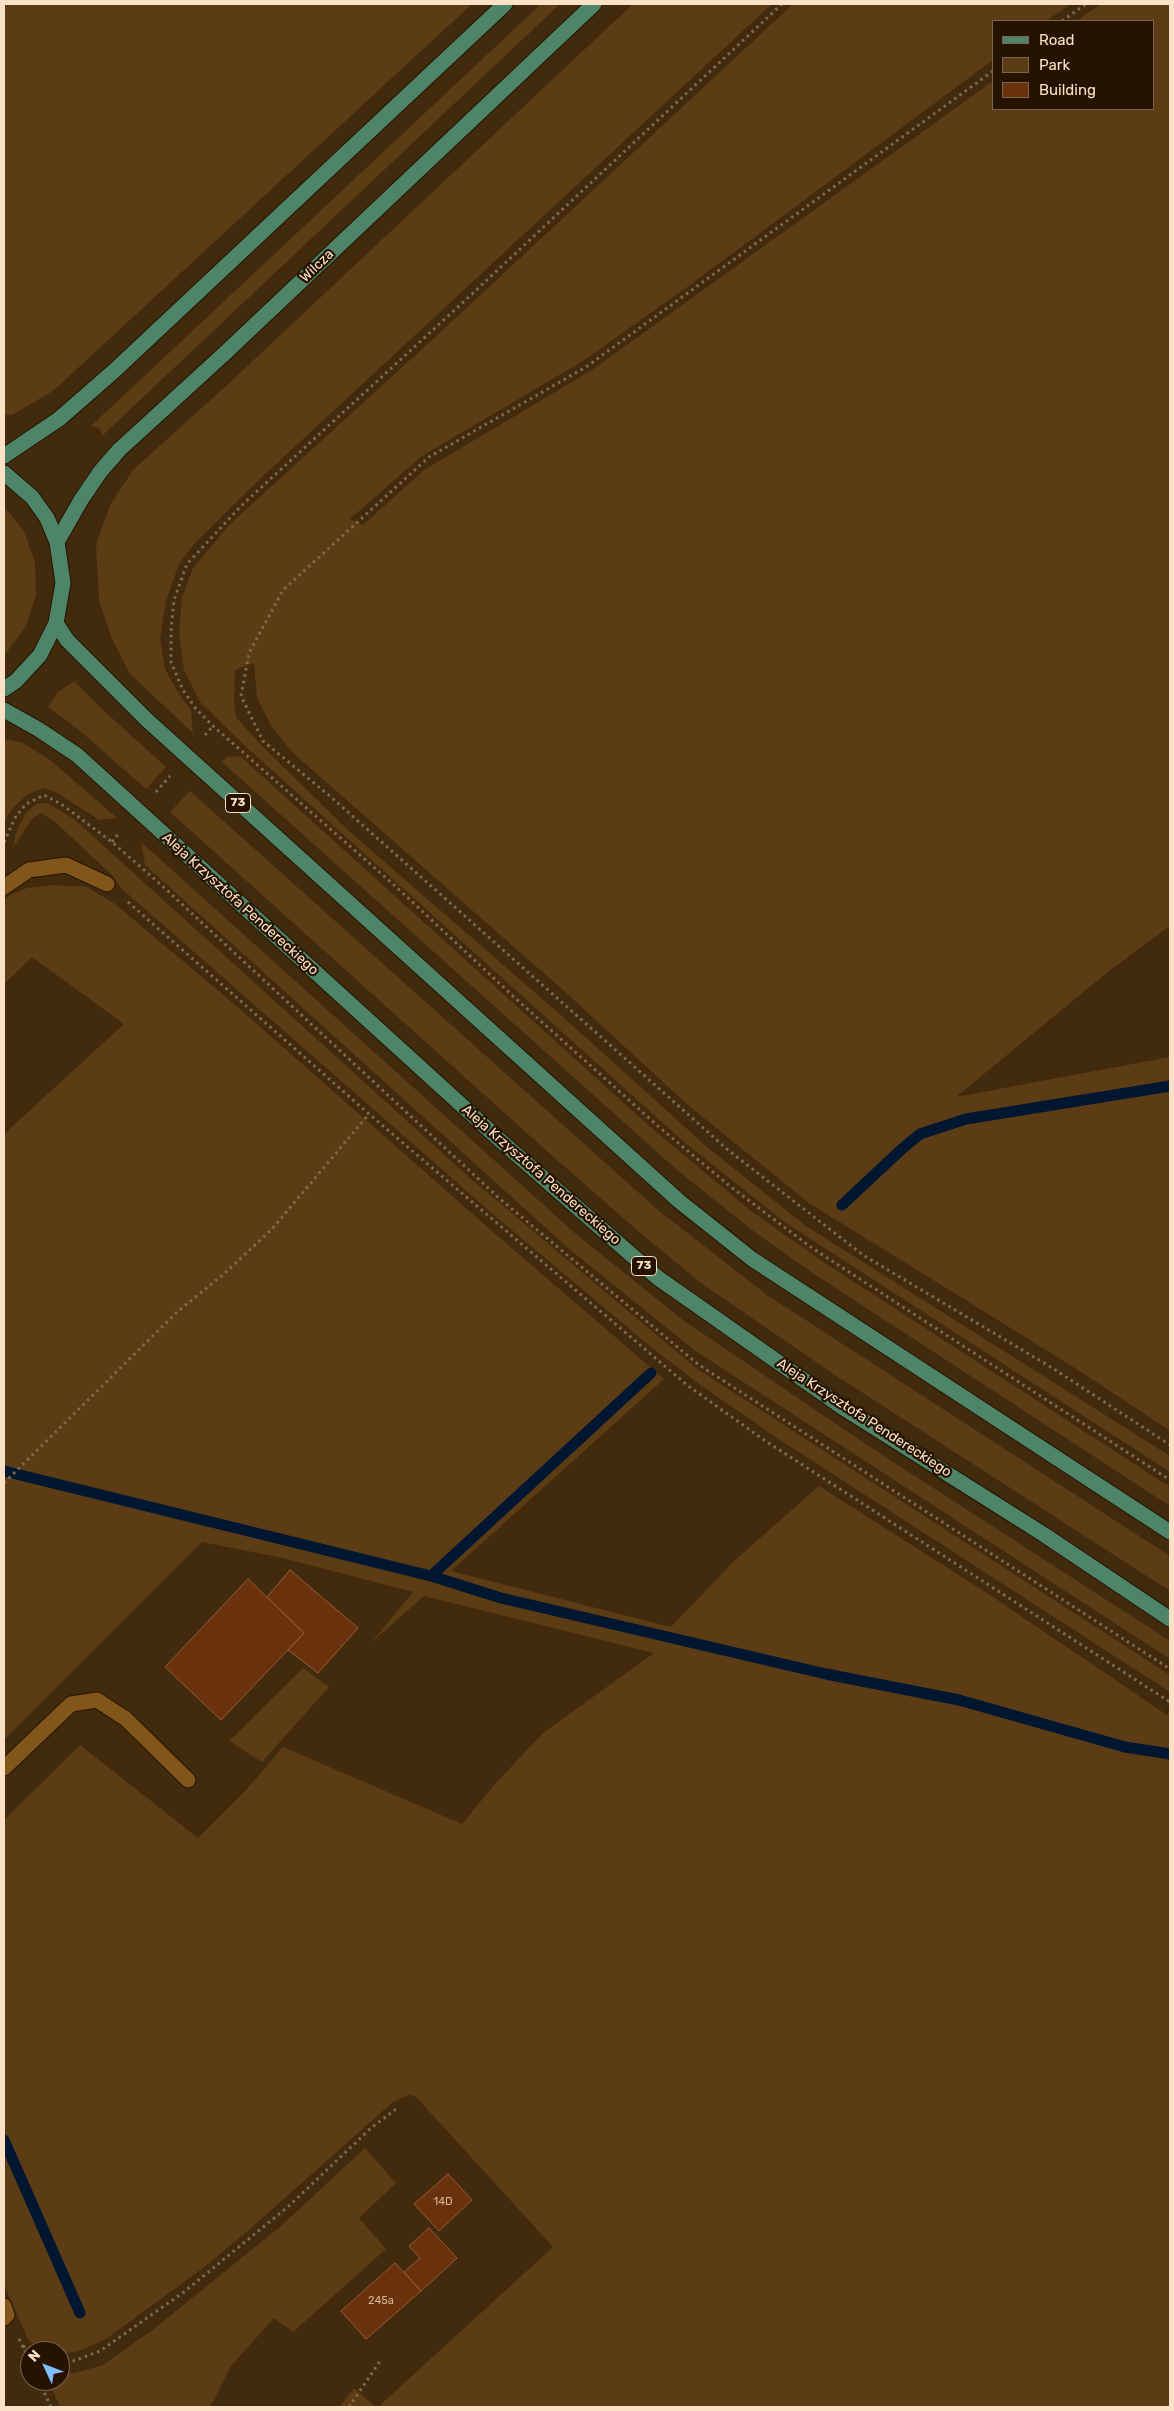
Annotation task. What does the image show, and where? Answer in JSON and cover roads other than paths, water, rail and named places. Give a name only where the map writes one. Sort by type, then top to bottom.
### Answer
[{"type":"main road","points":[[4,456],[59,419],[114,371],[505,4]]},
{"type":"main road","name":"Wilcza","points":[[57,542],[80,500],[119,450],[224,354],[594,4]]},
{"type":"main road","points":[[4,474],[32,497],[47,518],[57,542],[63,583],[56,624],[40,655],[16,681],[4,689]]},
{"type":"main road","name":"73","points":[[56,624],[67,640],[102,676],[187,756],[679,1201],[752,1259],[1170,1532]]},
{"type":"main road","name":"Aleja Krzysztofa Pendereckiego","points":[[4,710],[38,729],[77,755],[502,1142],[658,1278],[845,1409],[1043,1534],[1170,1619]]},
{"type":"lane","points":[[4,887],[29,870],[66,865],[107,884]]},
{"type":"lane","points":[[4,1768],[72,1704],[98,1700],[126,1719],[188,1780]]},
{"type":"waterway","points":[[842,1205],[920,1134],[966,1119],[1170,1086]]},
{"type":"waterway","points":[[431,1576],[651,1373]]},
{"type":"waterway","points":[[4,1471],[431,1576],[501,1598],[826,1674],[959,1700],[1125,1747],[1170,1754]]},
{"type":"waterway","points":[[4,2140],[80,2313]]}]
